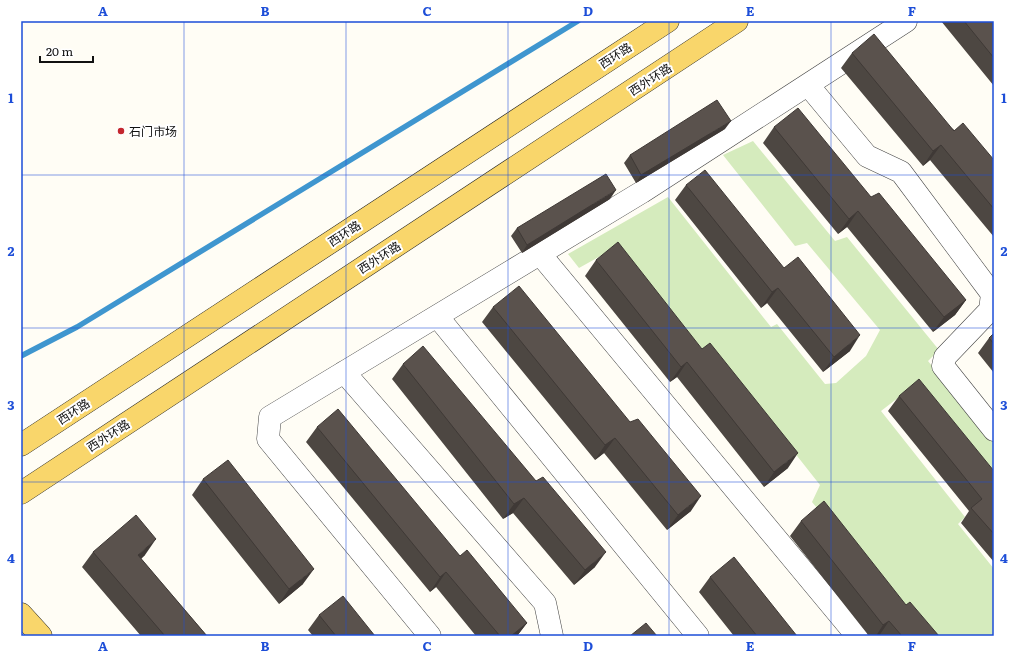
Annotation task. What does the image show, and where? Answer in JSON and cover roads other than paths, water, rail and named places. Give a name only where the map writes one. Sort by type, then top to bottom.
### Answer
[{"type":"main road","name":"西环路","points":[[21,445],[668,21]]},
{"type":"main road","name":"西外环路","points":[[21,493],[737,21]]},
{"type":"main road","points":[[21,614],[41,636]]},
{"type":"lane","points":[[430,636],[268,439],[270,417],[642,192],[906,21]]},
{"type":"lane","points":[[808,84],[867,156],[901,172],[992,294],[990,310],[945,357],[943,366],[994,430]]},
{"type":"lane","points":[[540,254],[856,636]]},
{"type":"lane","points":[[437,316],[698,636]]},
{"type":"lane","points":[[344,372],[545,603],[552,636]]},
{"type":"waterway","points":[[21,356],[77,327],[578,21]]},
{"type":"place","name":"石门市场","points":[[121,131]]}]
